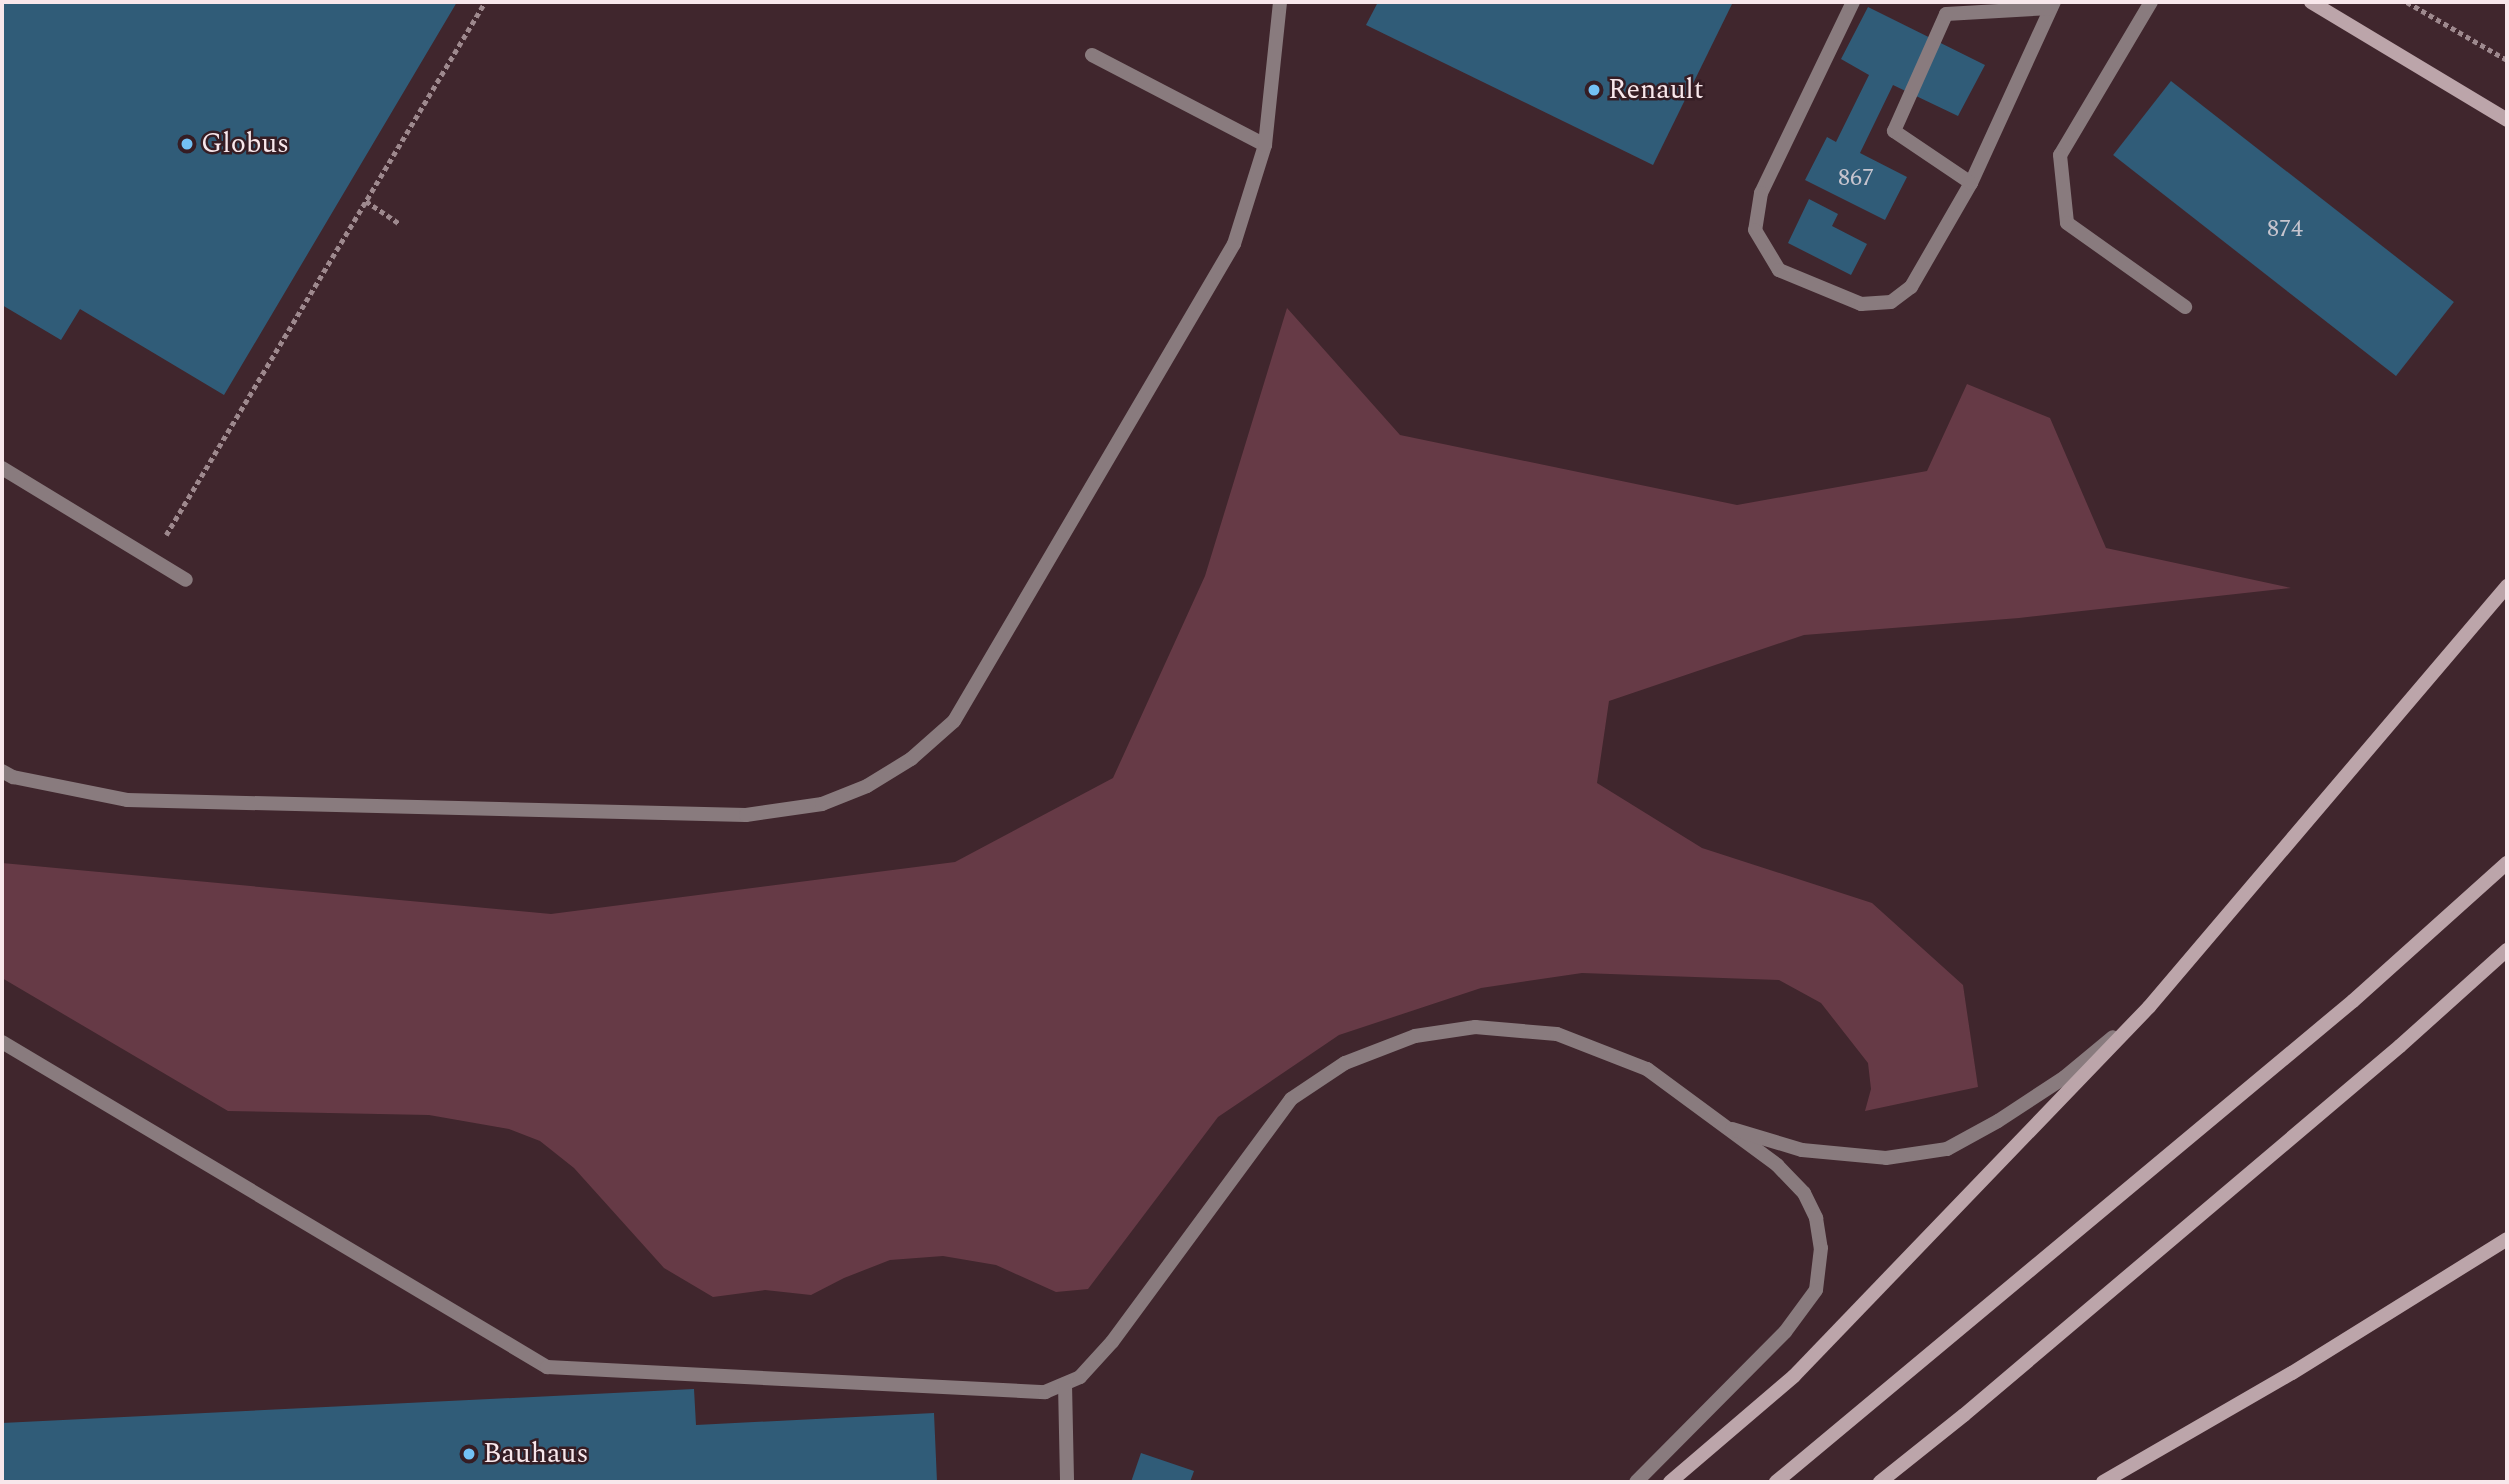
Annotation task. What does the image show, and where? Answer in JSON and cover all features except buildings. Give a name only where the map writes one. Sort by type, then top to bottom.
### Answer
[{"type":"main road","points":[[2311,2],[2507,120]]},
{"type":"main road","points":[[1670,1482],[1794,1376],[2149,1007],[2507,586]]},
{"type":"main road","points":[[1776,1482],[2353,1001],[2507,863]]},
{"type":"main road","points":[[1880,1482],[1986,1397],[2347,1091],[2507,950]]},
{"type":"main road","points":[[2103,1482],[2292,1373],[2507,1239]]},
{"type":"street","points":[[2,771],[13,777],[127,800],[732,815],[822,804],[867,786],[911,759],[954,721],[1234,244],[1265,145],[1280,2]]},
{"type":"street","points":[[1853,2],[1761,192],[1755,230],[1779,270],[1861,304],[1891,302],[1911,287],[1971,183],[2052,5],[1946,14],[1894,131],[1971,183]]},
{"type":"street","points":[[2151,2],[2060,155],[2067,223],[2185,307]]},
{"type":"street","points":[[1092,55],[1265,145]]},
{"type":"street","points":[[2,468],[186,580]]},
{"type":"street","points":[[1720,1126],[1802,1150],[1886,1158],[1947,1149],[1998,1121],[2064,1077],[2149,1007]]},
{"type":"street","points":[[2,1042],[547,1367],[1045,1392],[1080,1377],[1112,1342],[1291,1099],[1345,1063],[1415,1036],[1475,1027],[1557,1034],[1647,1069],[1777,1166],[1804,1193],[1816,1218],[1821,1248],[1816,1290],[1785,1332],[1636,1482]]},
{"type":"street","points":[[1065,1384],[1067,1482]]},
{"type":"path","points":[[152,559],[485,2]]},
{"type":"path","points":[[2407,2],[2507,60]]},
{"type":"path","points":[[366,201],[400,223]]},
{"type":"shaded area","points":[[1287,308],[1400,435],[1737,505],[1927,471],[1967,384],[2050,418],[2106,548],[2291,588],[2019,618],[1804,635],[1609,701],[1597,783],[1702,848],[1872,903],[1963,985],[1978,1087],[1865,1111],[1871,1089],[1868,1063],[1821,1003],[1779,980],[1582,973],[1481,988],[1339,1035],[1218,1117],[1088,1289],[1056,1292],[996,1265],[943,1256],[890,1260],[844,1278],[811,1295],[765,1290],[713,1297],[664,1268],[574,1168],[540,1141],[509,1129],[429,1115],[228,1111],[2,978],[2,863],[551,914],[955,862],[1113,778],[1205,576]]},
{"type":"place","name":"Renault","points":[[1594,90]]},
{"type":"place","name":"Globus","points":[[187,144]]},
{"type":"place","name":"Bauhaus","points":[[469,1454]]}]
